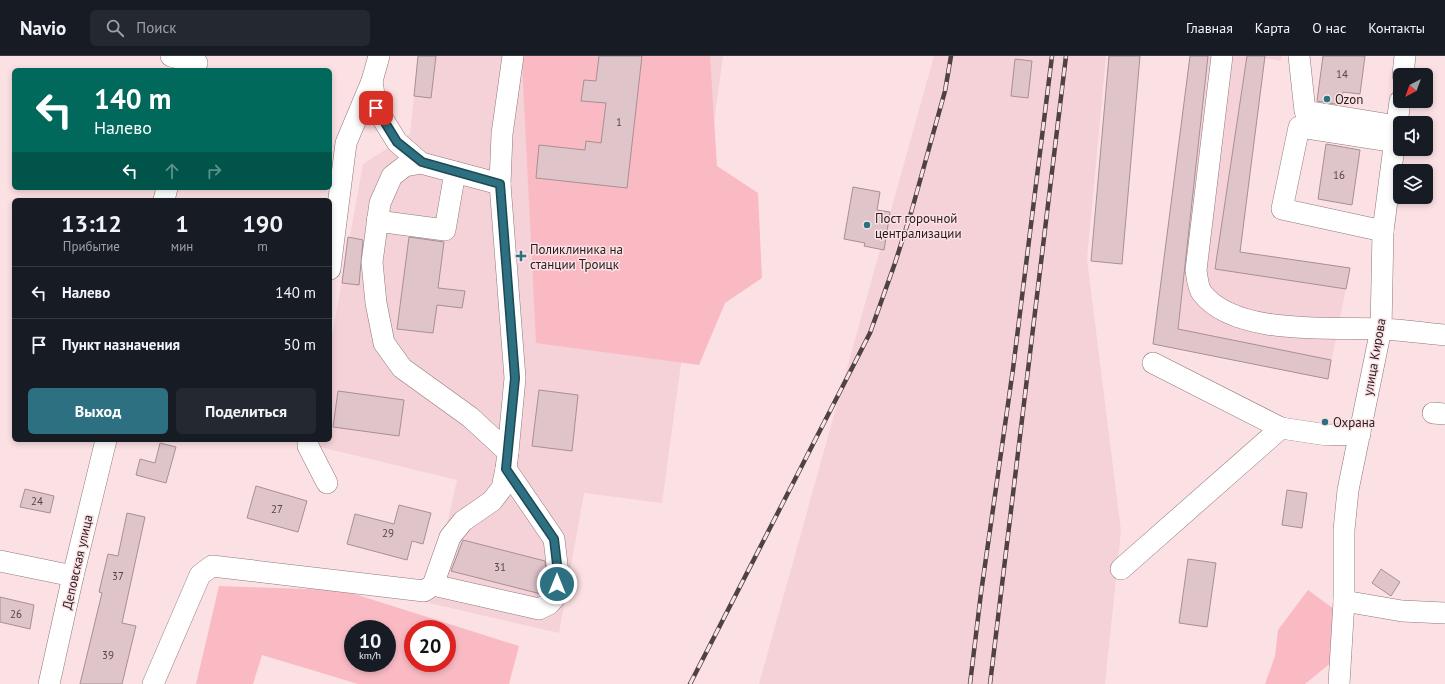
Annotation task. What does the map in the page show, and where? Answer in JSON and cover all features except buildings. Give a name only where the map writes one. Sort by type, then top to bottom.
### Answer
[{"type":"street","points":[[172,56],[197,63]]},
{"type":"street","points":[[332,253],[346,143],[372,81],[379,56]]},
{"type":"street","points":[[153,684],[200,575],[212,566],[424,591],[433,585],[450,537],[463,521],[492,501],[502,488],[507,460],[515,378],[500,184],[502,134],[513,56]]},
{"type":"street","points":[[1222,56],[1196,270],[1201,292],[1218,308],[1248,321],[1320,330],[1381,329],[1445,335]]},
{"type":"street","points":[[1299,56],[1306,111],[1393,133]]},
{"type":"street","points":[[1404,68],[1405,56]]},
{"type":"street","points":[[372,81],[376,108],[397,142],[422,162],[500,184]]},
{"type":"street","points":[[1384,231],[1282,209],[1299,127],[1393,134]]},
{"type":"street","name":"улица Кирова","points":[[1339,684],[1344,601],[1344,530],[1348,490],[1381,329],[1384,231],[1393,156]]},
{"type":"street","points":[[422,162],[405,166],[392,176],[380,203],[372,262],[376,303],[384,343],[402,368],[470,417],[507,460],[554,539],[558,573],[556,596],[550,604],[539,609],[433,585]]},
{"type":"street","points":[[378,221],[445,230],[455,172]]},
{"type":"street","points":[[1153,363],[1281,428],[1327,435],[1360,434]]},
{"type":"street","points":[[1121,569],[1281,428]]},
{"type":"street","name":"Деповская улица","points":[[49,684],[106,442]]},
{"type":"street","points":[[308,442],[308,446],[327,483]]},
{"type":"street","points":[[0,561],[73,576]]},
{"type":"street","points":[[1344,601],[1402,611],[1445,613]]},
{"type":"shaded area","name":"Поликлиника на станции Троицк","points":[[418,56],[723,56],[662,503],[584,493],[559,633],[429,603],[457,480],[312,445],[313,442],[332,442],[332,336],[363,164],[410,134]]},
{"type":"shaded area","points":[[525,56],[710,56],[717,166],[758,193],[762,278],[725,303],[699,365],[536,343],[522,62]]},
{"type":"shaded area","points":[[934,56],[1106,56],[1087,259],[1121,531],[1105,684],[759,684]]},
{"type":"shaded area","points":[[1190,56],[1282,56],[1280,61],[1265,58],[1240,252],[1350,268],[1328,379],[1153,344]]},
{"type":"shaded area","points":[[219,586],[342,590],[437,620],[404,620],[404,672],[456,672],[456,626],[519,646],[509,684],[358,684],[262,655],[253,684],[196,684]]},
{"type":"shaded area","points":[[1308,590],[1334,609],[1332,662],[1305,684],[1265,684],[1275,656],[1278,630]]},
{"type":"railway","points":[[690,684],[870,333],[911,213],[945,91],[951,56]]},
{"type":"railway","points":[[970,684],[981,593],[1013,369],[1052,56]]},
{"type":"railway","points":[[990,684],[1066,56]]},
{"type":"place","name":"Ozon","points":[[1327,99]]},
{"type":"place","name":"Пост горочной централизации","points":[[867,225]]},
{"type":"place","name":"Поликлиника на станции Троицк","points":[[521,256]]},
{"type":"place","name":"Охрана","points":[[1325,422]]},
{"type":"route","points":[[376,108],[397,142],[422,162],[500,184],[515,378],[506,469],[554,539],[558,573],[557,584]]}]
